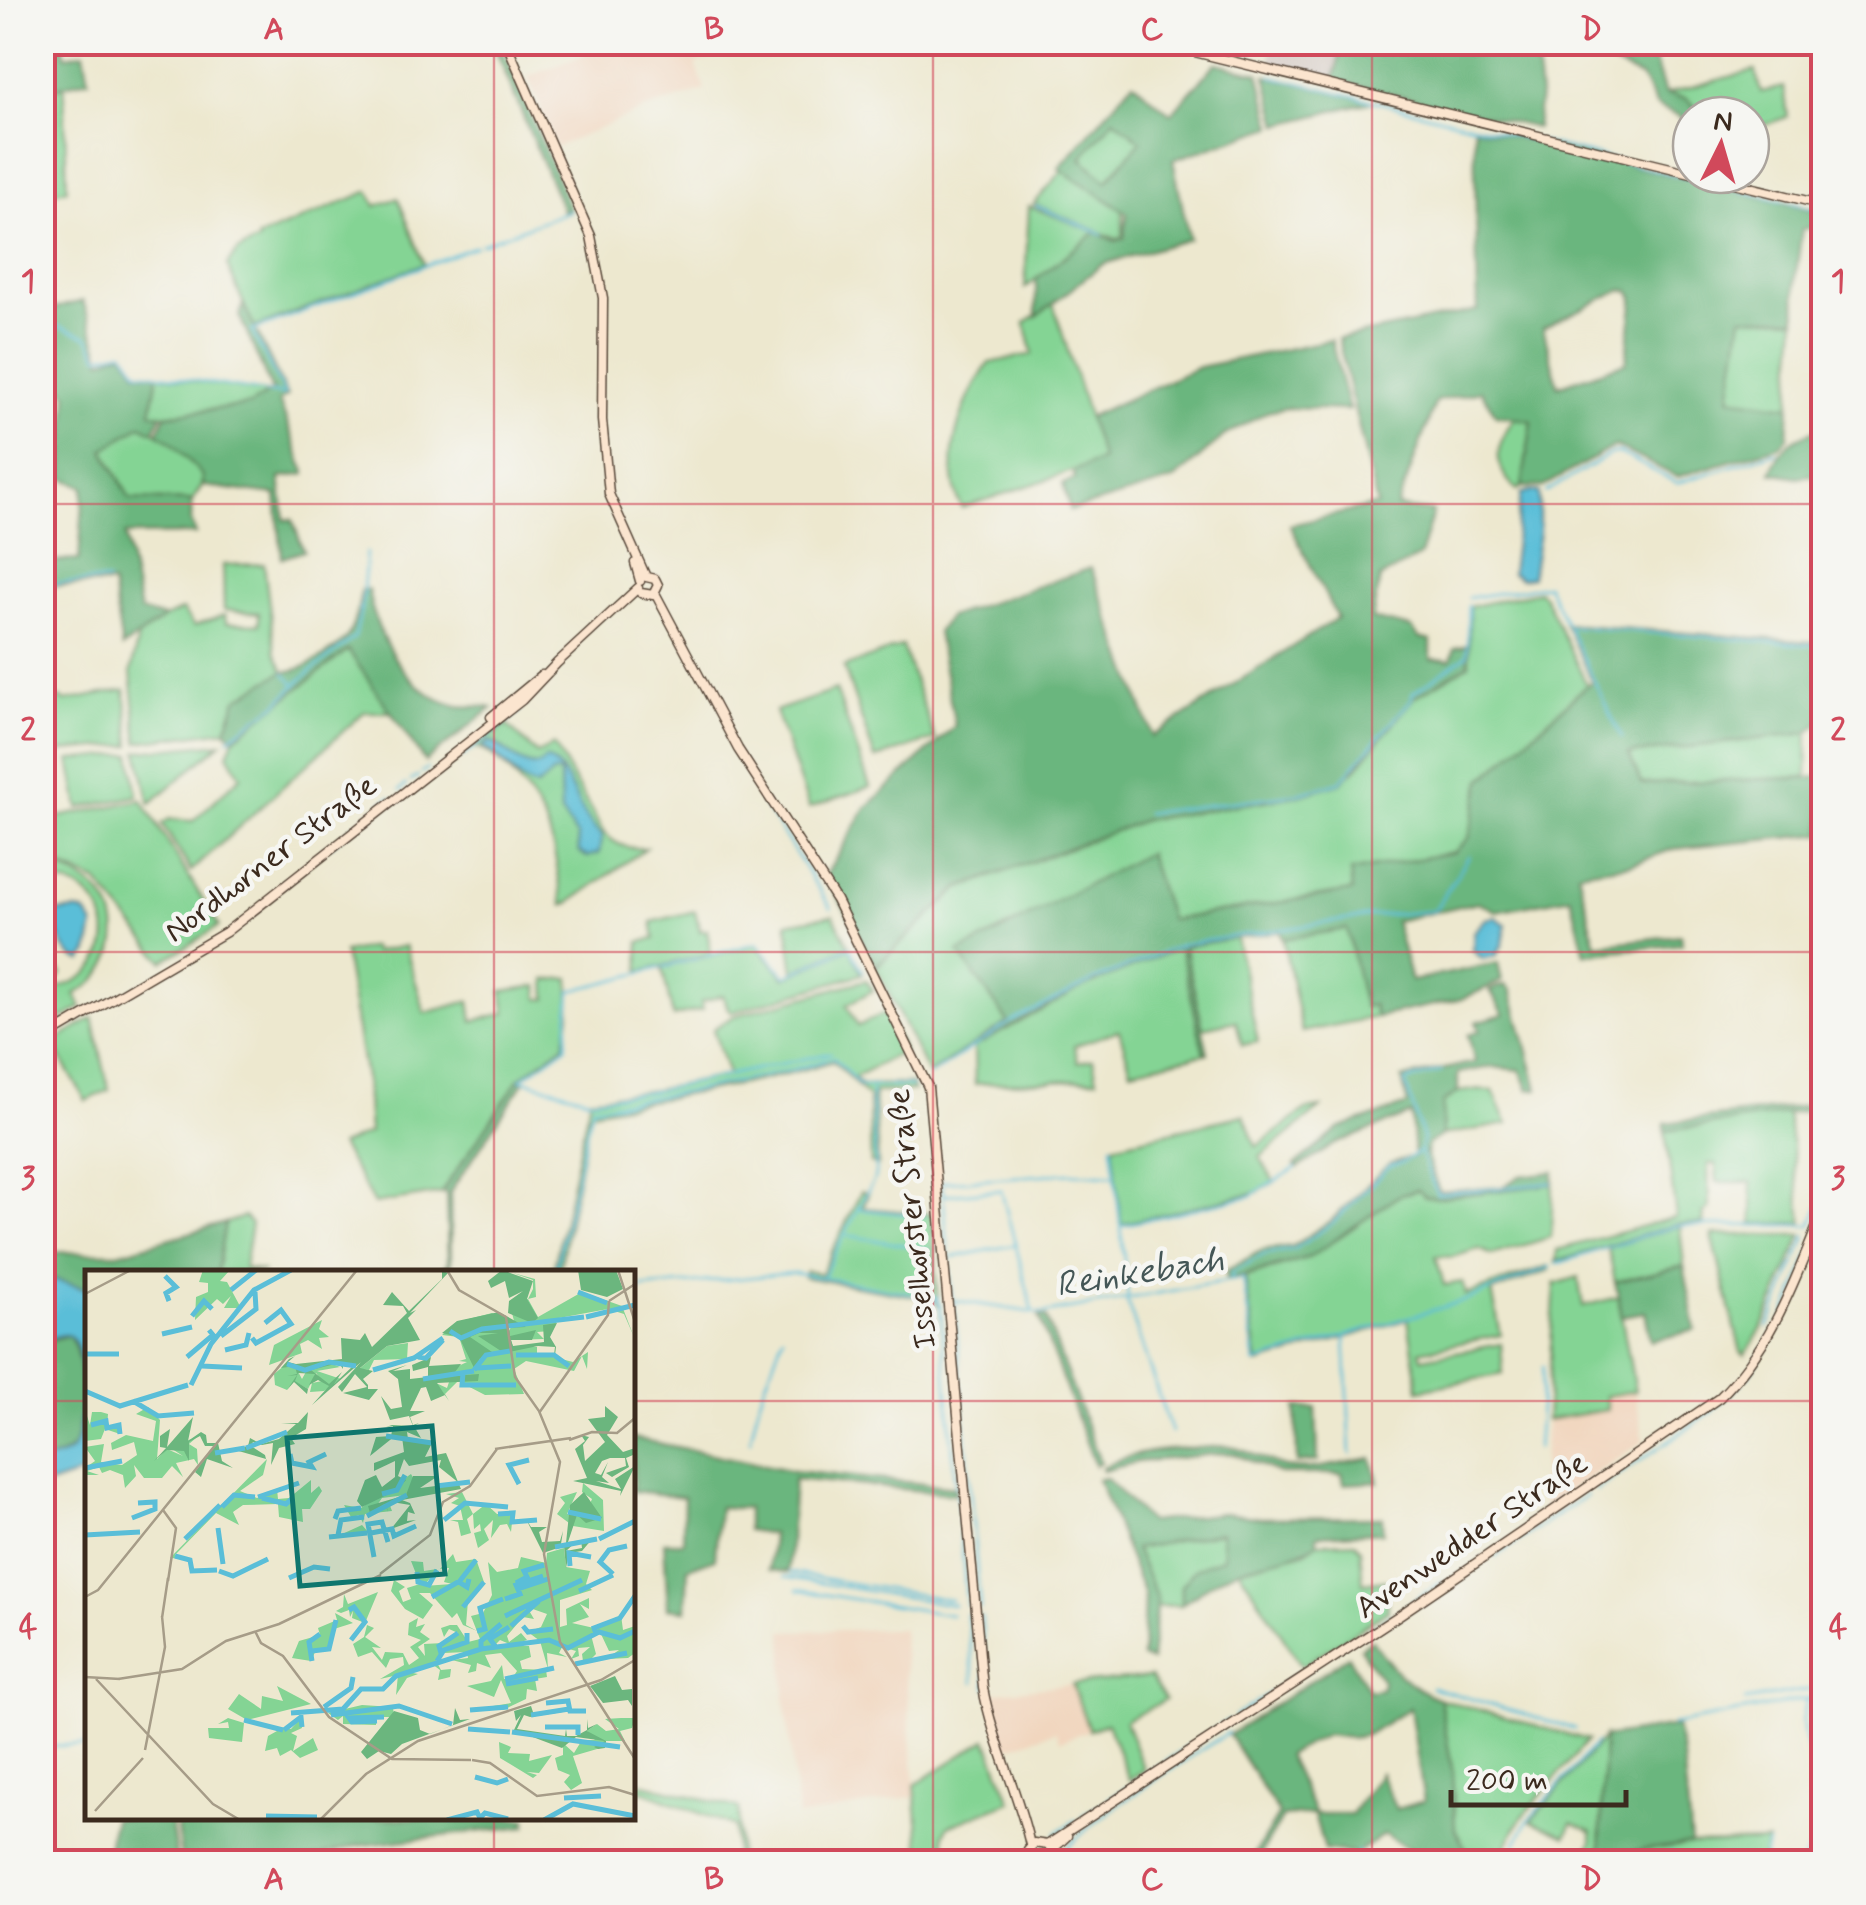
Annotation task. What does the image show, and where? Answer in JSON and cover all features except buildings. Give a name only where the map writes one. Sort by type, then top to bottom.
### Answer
[{"type":"street","name":"Isselhorster Straße","points":[[507,42],[590,236],[602,298],[602,420],[610,489],[645,588],[667,618],[738,749],[836,900],[928,1087],[983,1688],[1023,1814],[1042,1846]]},
{"type":"street","points":[[1174,47],[1671,168]]},
{"type":"street","points":[[1771,192],[1824,205]]},
{"type":"street","name":"Nordhorner Straße","points":[[42,1040],[226,932],[522,700],[618,606],[645,588]]},
{"type":"street","name":"Avenwedder Straße","points":[[1042,1846],[1070,1833],[1720,1398],[1748,1368],[1767,1339],[1824,1210]]},
{"type":"street","points":[[1025,1861],[1042,1846],[1048,1862]]},
{"type":"shaded area","points":[[604,43],[721,43],[725,54],[696,64],[705,90],[646,109],[556,147],[528,77]]},
{"type":"shaded area","points":[[1273,43],[1349,43],[1342,46],[1334,80],[1274,65],[1270,59]]},
{"type":"shaded area","points":[[1635,1391],[1644,1441],[1544,1508],[1541,1488],[1546,1420],[1606,1411],[1605,1396]]},
{"type":"shaded area","points":[[902,1629],[916,1796],[798,1817],[785,1700],[783,1631]]},
{"type":"shaded area","points":[[1072,1684],[1089,1730],[1060,1741],[1056,1731],[1005,1751],[989,1693]]},
{"type":"green space","points":[[43,42],[62,43],[66,56],[84,52],[89,79],[54,88],[51,68],[43,70]]},
{"type":"green space","points":[[1421,42],[1649,43],[1665,94],[1671,95],[1671,112],[1656,106],[1641,77],[1565,46],[1534,44],[1540,95],[1536,128],[1334,80],[1342,46],[1370,43],[1370,51],[1388,52]]},
{"type":"green space","points":[[494,46],[500,46],[510,66],[570,209],[563,212]]},
{"type":"green space","points":[[1216,63],[1259,73],[1273,126],[1173,160],[1189,239],[1103,264],[1036,317],[1036,279],[1096,232],[1115,241],[1124,238],[1127,213],[1059,168],[1133,82],[1171,114]],"holes":[[[1114,119],[1141,141],[1107,181],[1081,158]]]},
{"type":"green space","points":[[51,68],[54,87],[64,86],[67,189],[43,194],[43,70]]},
{"type":"green space","points":[[1755,70],[1761,92],[1784,87],[1788,117],[1771,123],[1771,95],[1665,94]]},
{"type":"green space","points":[[1267,76],[1372,101],[1279,125]]},
{"type":"green space","points":[[1115,118],[1142,141],[1107,181],[1081,158]]},
{"type":"green space","points":[[1474,127],[1671,175],[1671,195],[1753,195],[1823,212],[1823,226],[1802,229],[1795,282],[1796,319],[1742,317],[1730,398],[1790,406],[1788,437],[1780,446],[1677,477],[1615,446],[1543,487],[1522,487],[1532,421],[1496,415],[1481,391],[1436,401],[1397,507],[1433,512],[1420,556],[1380,578],[1372,619],[1412,628],[1419,638],[1431,641],[1431,659],[1451,660],[1455,648],[1468,645],[1469,664],[1415,697],[1341,783],[1295,796],[1144,820],[959,888],[876,966],[826,875],[865,809],[955,726],[937,632],[948,617],[1091,568],[1153,736],[1337,618],[1290,525],[1377,505],[1338,339],[1478,310]],"holes":[[[1621,290],[1630,291],[1634,297],[1626,362],[1558,386],[1543,328]]]},
{"type":"green space","points":[[1063,170],[1123,211],[1123,238],[1116,239],[1034,204]]},
{"type":"green space","points":[[369,191],[376,206],[398,198],[424,264],[254,328],[227,265],[239,250],[259,241],[258,238]]},
{"type":"green space","points":[[1029,206],[1096,232],[1025,288]]},
{"type":"green space","points":[[83,301],[102,360],[123,352],[137,372],[158,375],[151,412],[162,415],[153,431],[141,425],[104,450],[130,499],[192,501],[191,521],[196,534],[125,535],[140,611],[164,618],[122,648],[112,584],[43,586],[43,562],[79,560],[84,487],[63,478],[68,394],[43,374],[43,311]]},
{"type":"green space","points":[[243,303],[287,396],[279,401],[306,474],[280,478],[285,520],[292,519],[304,551],[282,558],[276,495],[203,486],[203,476],[169,440],[157,433],[166,415],[250,405],[272,391],[240,317]]},
{"type":"green space","points":[[1053,303],[1102,461],[962,508],[955,490],[953,452],[962,414],[989,363],[1033,354],[1025,323]]},
{"type":"green space","points":[[1742,316],[1796,319],[1790,406],[1729,399]]},
{"type":"green space","points":[[1331,340],[1349,410],[1287,408],[1267,412],[1224,436],[1174,480],[1070,511],[1063,484],[1075,479],[1073,471],[1102,460],[1088,417],[1199,367]]},
{"type":"green space","points":[[158,375],[270,393],[250,405],[162,415],[151,412]]},
{"type":"green space","points":[[1514,418],[1532,421],[1522,487],[1517,490],[1503,473],[1499,456]]},
{"type":"green space","points":[[141,425],[169,439],[203,476],[202,486],[192,501],[130,499],[104,449]]},
{"type":"green space","points":[[1823,428],[1823,474],[1797,477],[1771,472],[1779,454],[1791,442]]},
{"type":"green space","points":[[264,564],[275,652],[284,671],[237,699],[226,730],[138,742],[131,672],[138,637],[182,610],[194,626],[225,615],[226,623],[259,624],[259,613],[224,610],[223,565]]},
{"type":"green space","points":[[361,590],[368,590],[378,625],[396,660],[421,688],[454,705],[492,708],[425,762],[348,650],[234,738],[226,730],[237,699],[284,671],[317,660],[342,642],[355,620]]},
{"type":"green space","points":[[1538,591],[1544,596],[1587,685],[1482,780],[1469,838],[1454,852],[1351,872],[1353,891],[1169,920],[1148,854],[960,952],[1008,1022],[928,1074],[876,967],[959,889],[1144,820],[1295,796],[1354,771],[1415,697],[1469,664],[1469,607]]},
{"type":"green space","points":[[1565,624],[1823,643],[1823,721],[1808,733],[1629,754],[1641,784],[1823,777],[1823,834],[1673,849],[1632,864],[1578,872],[1596,945],[1681,935],[1682,944],[1585,954],[1571,897],[1496,911],[1478,902],[1395,921],[1411,981],[1498,963],[1502,981],[1462,999],[1376,1017],[1373,1005],[1364,1007],[1347,929],[1283,939],[1280,931],[1184,946],[1208,1053],[1204,1054],[1180,947],[1083,987],[974,1047],[1008,1022],[959,953],[1148,853],[1170,920],[1352,891],[1350,872],[1454,852],[1469,838],[1482,780],[1592,681]]},
{"type":"green space","points":[[902,646],[935,739],[875,759],[844,667]]},
{"type":"green space","points":[[348,650],[391,712],[364,712],[191,871],[162,824],[169,819],[193,821],[241,776],[228,754],[234,738]]},
{"type":"green space","points":[[125,690],[131,745],[64,751],[43,757],[43,700],[65,701]]},
{"type":"green space","points":[[836,690],[870,787],[809,808],[775,711]]},
{"type":"green space","points":[[507,725],[537,754],[554,745],[604,833],[623,846],[646,848],[563,905],[544,820],[505,767],[474,747]]},
{"type":"green space","points":[[1808,733],[1807,777],[1641,784],[1629,754]]},
{"type":"green space","points":[[221,743],[150,804],[138,751]]},
{"type":"green space","points":[[131,754],[138,796],[79,808],[70,760]]},
{"type":"green space","points":[[142,800],[219,926],[163,961],[97,882],[43,859],[43,820]]},
{"type":"green space","points":[[43,862],[75,875],[97,890],[111,910],[115,938],[107,965],[88,987],[75,994],[82,1007],[43,1030],[43,950],[62,973],[58,980],[44,983],[45,989],[73,982],[92,968],[103,950],[106,931],[100,911],[88,895],[69,885],[43,882]]},
{"type":"green space","points":[[695,911],[700,931],[707,930],[711,953],[640,972],[639,942],[655,939],[652,922]]},
{"type":"green space","points":[[833,915],[849,946],[794,971],[787,923]]},
{"type":"green space","points":[[1347,928],[1364,1006],[1373,1005],[1376,1017],[1302,1032],[1283,939]]},
{"type":"green space","points":[[1236,938],[1258,1042],[1242,1045],[1236,1021],[1203,1028],[1184,946]]},
{"type":"green space","points":[[756,944],[785,978],[850,948],[862,974],[733,1012],[723,995],[701,1002],[703,1009],[673,1017],[662,968]]},
{"type":"green space","points":[[405,946],[425,1013],[470,1001],[473,1021],[506,1013],[502,991],[538,986],[539,999],[547,999],[546,980],[570,978],[570,1016],[564,1045],[521,1077],[441,1193],[374,1204],[340,1145],[369,1133],[366,1084],[344,953]]},
{"type":"green space","points":[[1181,947],[1204,1054],[1131,1070],[1119,1030],[1074,1046],[1078,1062],[1093,1059],[1097,1079],[975,1084],[974,1047],[1083,987]]},
{"type":"green space","points":[[866,980],[873,990],[847,1005],[858,1026],[885,1013],[904,1051],[855,1077],[861,1085],[912,1084],[913,1091],[874,1092],[878,1165],[871,1163],[869,1098],[833,1061],[745,1083],[596,1110],[590,1113],[559,1270],[553,1270],[590,1098],[728,1075],[713,1029],[734,1016]]},
{"type":"green space","points":[[1505,985],[1511,990],[1538,1089],[1529,1090],[1520,1070],[1490,1067],[1458,1073],[1458,1092],[1443,1103],[1442,1135],[1428,1144],[1426,1154],[1439,1192],[1502,1187],[1520,1176],[1554,1172],[1553,1184],[1435,1198],[1425,1197],[1418,1190],[1401,1194],[1310,1257],[1227,1280],[1226,1271],[1262,1250],[1293,1246],[1333,1219],[1389,1164],[1414,1156],[1411,1114],[1335,1144],[1298,1168],[1295,1165],[1340,1128],[1408,1105],[1402,1079],[1475,1062],[1468,1035],[1480,1030],[1476,1022],[1504,1014],[1490,990]]},
{"type":"green space","points":[[93,1018],[109,1090],[86,1101],[52,1043]]},
{"type":"green space","points":[[519,1079],[524,1082],[450,1192],[451,1262],[447,1270],[443,1270],[448,1262],[446,1193],[441,1193]]},
{"type":"green space","points":[[1493,1091],[1508,1124],[1442,1135],[1443,1103],[1458,1092]]},
{"type":"green space","points":[[1823,1104],[1823,1109],[1665,1131],[1665,1123]]},
{"type":"green space","points":[[1321,1108],[1260,1157],[1274,1182],[1258,1192],[1121,1224],[1113,1145],[1244,1115],[1256,1147],[1306,1110]]},
{"type":"green space","points":[[1787,1113],[1803,1223],[1753,1224],[1751,1182],[1717,1182],[1716,1164],[1708,1164],[1709,1209],[1704,1212],[1703,1224],[1677,1224],[1556,1262],[1557,1250],[1676,1217],[1665,1131]]},
{"type":"green space","points":[[1553,1184],[1551,1237],[1492,1255],[1479,1249],[1452,1257],[1436,1256],[1444,1285],[1463,1282],[1466,1295],[1548,1266],[1549,1270],[1492,1292],[1501,1335],[1420,1351],[1422,1358],[1501,1344],[1503,1374],[1419,1390],[1408,1319],[1258,1364],[1245,1277],[1310,1257],[1401,1194],[1418,1190],[1435,1198]]},
{"type":"green space","points":[[861,1192],[868,1194],[863,1208],[932,1214],[938,1305],[933,1299],[804,1277],[806,1271],[821,1274]]},
{"type":"green space","points":[[244,1217],[251,1224],[244,1268],[254,1270],[217,1270],[225,1223]]},
{"type":"green space","points":[[225,1223],[217,1270],[85,1270],[85,1288],[43,1276],[43,1252],[118,1253]]},
{"type":"green space","points":[[1680,1227],[1684,1266],[1615,1282],[1608,1248]]},
{"type":"green space","points":[[1712,1235],[1802,1235],[1763,1327],[1745,1355],[1741,1352]]},
{"type":"green space","points":[[1684,1266],[1696,1330],[1651,1341],[1645,1312],[1622,1316],[1615,1282]]},
{"type":"green space","points":[[1578,1277],[1583,1306],[1618,1297],[1635,1391],[1605,1396],[1607,1410],[1546,1420],[1555,1284]]},
{"type":"green space","points":[[1039,1317],[1046,1317],[1100,1462],[1095,1466]]},
{"type":"green space","points":[[68,1335],[77,1355],[82,1389],[78,1437],[71,1449],[45,1461],[43,1342]]},
{"type":"green space","points":[[1296,1408],[1316,1408],[1318,1461],[1297,1463]]},
{"type":"green space","points":[[635,1438],[794,1471],[955,1487],[955,1494],[794,1479],[788,1572],[769,1570],[772,1534],[747,1530],[747,1508],[719,1507],[715,1558],[688,1568],[686,1610],[668,1608],[664,1542],[683,1542],[684,1497],[635,1491]]},
{"type":"green space","points":[[1225,1446],[1295,1468],[1372,1458],[1378,1482],[1344,1484],[1342,1474],[1280,1474],[1225,1453],[1137,1462],[1103,1471],[1102,1468],[1146,1453]]},
{"type":"green space","points":[[1106,1478],[1149,1522],[1224,1513],[1261,1518],[1382,1517],[1383,1532],[1317,1535],[1317,1543],[1308,1548],[1234,1571],[1181,1605],[1181,1586],[1195,1569],[1224,1557],[1221,1532],[1135,1549],[1157,1598],[1151,1661],[1142,1658],[1144,1595],[1098,1479]]},
{"type":"green space","points":[[1221,1532],[1224,1557],[1181,1586],[1181,1605],[1156,1607],[1157,1598],[1134,1549]]},
{"type":"green space","points":[[1355,1542],[1360,1549],[1363,1583],[1385,1580],[1388,1610],[1302,1666],[1239,1569],[1304,1552],[1317,1543]]},
{"type":"green space","points":[[1372,1640],[1401,1676],[1440,1699],[1452,1769],[1455,1829],[1473,1862],[1430,1862],[1384,1834],[1356,1854],[1324,1850],[1314,1814],[1283,1817],[1256,1862],[1250,1862],[1279,1814],[1229,1735],[1348,1656],[1369,1691],[1381,1689],[1383,1682],[1360,1648]],"holes":[[[1410,1708],[1424,1801],[1396,1809],[1380,1773],[1351,1814],[1315,1814],[1287,1755],[1326,1735],[1366,1735]]]},
{"type":"green space","points":[[1150,1677],[1165,1700],[1125,1721],[1144,1770],[1129,1780],[1107,1723],[1089,1730],[1072,1684]]},
{"type":"green space","points":[[1440,1699],[1588,1740],[1520,1820],[1498,1862],[1473,1862],[1455,1829],[1452,1769]]},
{"type":"green space","points":[[1676,1726],[1683,1757],[1691,1844],[1600,1855],[1604,1737]]},
{"type":"green space","points":[[1604,1737],[1601,1855],[1691,1844],[1767,1842],[1762,1862],[1581,1862],[1592,1841],[1592,1831],[1572,1823],[1566,1836],[1531,1821]]},
{"type":"green space","points":[[987,1739],[1011,1801],[948,1826],[944,1835],[946,1851],[921,1857],[915,1785]]},
{"type":"green space","points":[[635,1782],[739,1808],[738,1862],[734,1862],[735,1827],[635,1788]]},
{"type":"green space","points":[[113,1820],[174,1820],[177,1862],[106,1862]]},
{"type":"green space","points":[[179,1820],[526,1820],[526,1826],[357,1846],[297,1862],[182,1862]]},
{"type":"water","points":[[1539,492],[1539,533],[1532,577],[1521,579],[1511,573],[1521,494]]},
{"type":"water","points":[[489,741],[522,762],[538,766],[546,759],[563,773],[585,816],[602,835],[599,853],[587,857],[579,852],[577,836],[561,813],[560,773],[554,772],[537,787],[529,785],[482,747]]},
{"type":"water","points":[[56,912],[86,913],[94,925],[89,952],[82,961],[66,949],[52,920]]},
{"type":"water","points":[[1496,917],[1506,925],[1503,944],[1496,956],[1482,959],[1473,950],[1474,932],[1486,919]]},
{"type":"water","points":[[42,1276],[85,1288],[85,1473],[43,1487],[43,1460],[66,1454],[76,1441],[82,1394],[80,1360],[73,1339],[62,1335],[43,1342]]},
{"type":"waterway","points":[[1271,76],[1824,211]]},
{"type":"waterway","points":[[1036,206],[1102,234]]},
{"type":"waterway","points":[[481,244],[569,211]]},
{"type":"waterway","points":[[285,395],[252,331],[476,246]]},
{"type":"waterway","points":[[42,320],[88,337],[99,356],[124,351],[138,371],[283,395]]},
{"type":"waterway","points":[[1546,492],[1612,453],[1620,453],[1677,483],[1776,452]]},
{"type":"waterway","points":[[229,738],[277,704],[355,637],[366,553]]},
{"type":"waterway","points":[[42,584],[108,581]]},
{"type":"waterway","points":[[1468,598],[1547,585],[1622,738]]},
{"type":"waterway","points":[[1146,813],[1296,794],[1340,782],[1413,693],[1467,655],[1468,606]]},
{"type":"waterway","points":[[1568,626],[1824,646]]},
{"type":"waterway","points":[[285,673],[295,684]]},
{"type":"waterway","points":[[463,756],[521,710]]},
{"type":"waterway","points":[[422,772],[427,769]]},
{"type":"waterway","points":[[411,781],[418,776]]},
{"type":"waterway","points":[[400,790],[406,785]]},
{"type":"waterway","points":[[383,803],[391,797]]},
{"type":"waterway","points":[[762,801],[831,908]]},
{"type":"waterway","points":[[347,832],[354,826]]},
{"type":"waterway","points":[[331,845],[342,836]]},
{"type":"waterway","points":[[929,1076],[1011,1022],[1095,980],[1184,944],[1372,916],[1434,911],[1469,856]]},
{"type":"waterway","points":[[42,885],[60,884]]},
{"type":"waterway","points":[[521,1079],[566,1047],[571,991],[757,943],[786,976],[850,947],[863,972]]},
{"type":"waterway","points":[[521,1079],[590,1099],[655,1091],[831,1053]]},
{"type":"waterway","points":[[555,1270],[592,1107],[693,1091],[834,1058],[860,1086],[912,1086]]},
{"type":"waterway","points":[[1442,1071],[1405,1082],[1423,1139],[1420,1151],[1437,1194],[1552,1183]]},
{"type":"waterway","points":[[858,1209],[876,1169],[871,1091]]},
{"type":"waterway","points":[[1112,1145],[1115,1174]]},
{"type":"waterway","points":[[1231,1280],[1232,1272],[1265,1254],[1295,1249],[1334,1222],[1389,1166],[1419,1152]]},
{"type":"waterway","points":[[1123,1225],[1251,1196],[1296,1168]]},
{"type":"waterway","points":[[952,1297],[942,1182],[1070,1173],[1115,1175],[1128,1297]]},
{"type":"waterway","points":[[944,1195],[1001,1190],[1033,1311]]},
{"type":"waterway","points":[[1812,1223],[1824,1196]]},
{"type":"waterway","points":[[822,1278],[858,1209],[924,1216]]},
{"type":"waterway","name":"Reinkebach","points":[[1556,1264],[1675,1226],[1812,1225]]},
{"type":"waterway","points":[[845,1235],[928,1249]]},
{"type":"waterway","points":[[1768,1327],[1806,1236]]},
{"type":"waterway","points":[[1747,1377],[1784,1318],[1817,1237]]},
{"type":"waterway","points":[[954,1257],[1014,1245]]},
{"type":"waterway","name":"Reinkebach","points":[[952,1300],[1042,1314],[1243,1278],[1255,1363],[1467,1300],[1550,1267]]},
{"type":"waterway","name":"Reinkebach","points":[[635,1289],[794,1273],[938,1298]]},
{"type":"waterway","points":[[934,1297],[940,1305],[956,1488]]},
{"type":"waterway","points":[[954,1301],[980,1608]]},
{"type":"waterway","points":[[1127,1301],[1171,1432]]},
{"type":"waterway","points":[[750,1440],[783,1335]]},
{"type":"waterway","points":[[1345,1336],[1351,1454]]},
{"type":"waterway","points":[[1537,1449],[1543,1367]]},
{"type":"waterway","points":[[1596,1490],[1710,1413],[1742,1382]]},
{"type":"waterway","points":[[957,1494],[967,1606]]},
{"type":"waterway","points":[[1496,1556],[1587,1495]]},
{"type":"waterway","points":[[790,1573],[951,1600]]},
{"type":"waterway","points":[[785,1577],[954,1605]]},
{"type":"waterway","points":[[1431,1589],[1442,1581]]},
{"type":"waterway","points":[[797,1590],[951,1615]]},
{"type":"waterway","points":[[1406,1606],[1428,1591]]},
{"type":"waterway","points":[[967,1614],[974,1682]]},
{"type":"waterway","points":[[1369,1630],[1391,1615]]},
{"type":"waterway","points":[[981,1616],[987,1688]]},
{"type":"waterway","points":[[1235,1716],[1316,1663]]},
{"type":"waterway","points":[[1431,1687],[1575,1729]]},
{"type":"waterway","points":[[1745,1701],[1824,1687]]},
{"type":"waterway","points":[[1672,1725],[1824,1696]]},
{"type":"waterway","points":[[1806,1701],[1805,1740],[1824,1774]]},
{"type":"waterway","points":[[1195,1742],[1229,1720]]},
{"type":"waterway","points":[[1058,1862],[1084,1831],[1228,1733]]},
{"type":"waterway","points":[[1516,1844],[1527,1822],[1596,1743]]},
{"type":"waterway","points":[[42,1746],[85,1745]]},
{"type":"waterway","points":[[1165,1762],[1190,1745]]},
{"type":"waterway","points":[[1145,1775],[1160,1765]]},
{"type":"waterway","points":[[1134,1783],[1140,1779]]},
{"type":"waterway","points":[[1108,1799],[1128,1787]]},
{"type":"waterway","points":[[1082,1816],[1103,1803]]},
{"type":"waterway","points":[[1055,1834],[1076,1820]]},
{"type":"waterway","points":[[1803,1862],[1824,1821]]},
{"type":"waterway","points":[[1763,1862],[1767,1844]]},
{"type":"waterway","points":[[1507,1862],[1513,1850]]},
{"type":"waterway","points":[[1357,1862],[1358,1851]]},
{"type":"waterway","points":[[1670,1862],[1672,1852]]},
{"type":"waterway","points":[[1726,1862],[1728,1856]]}]
